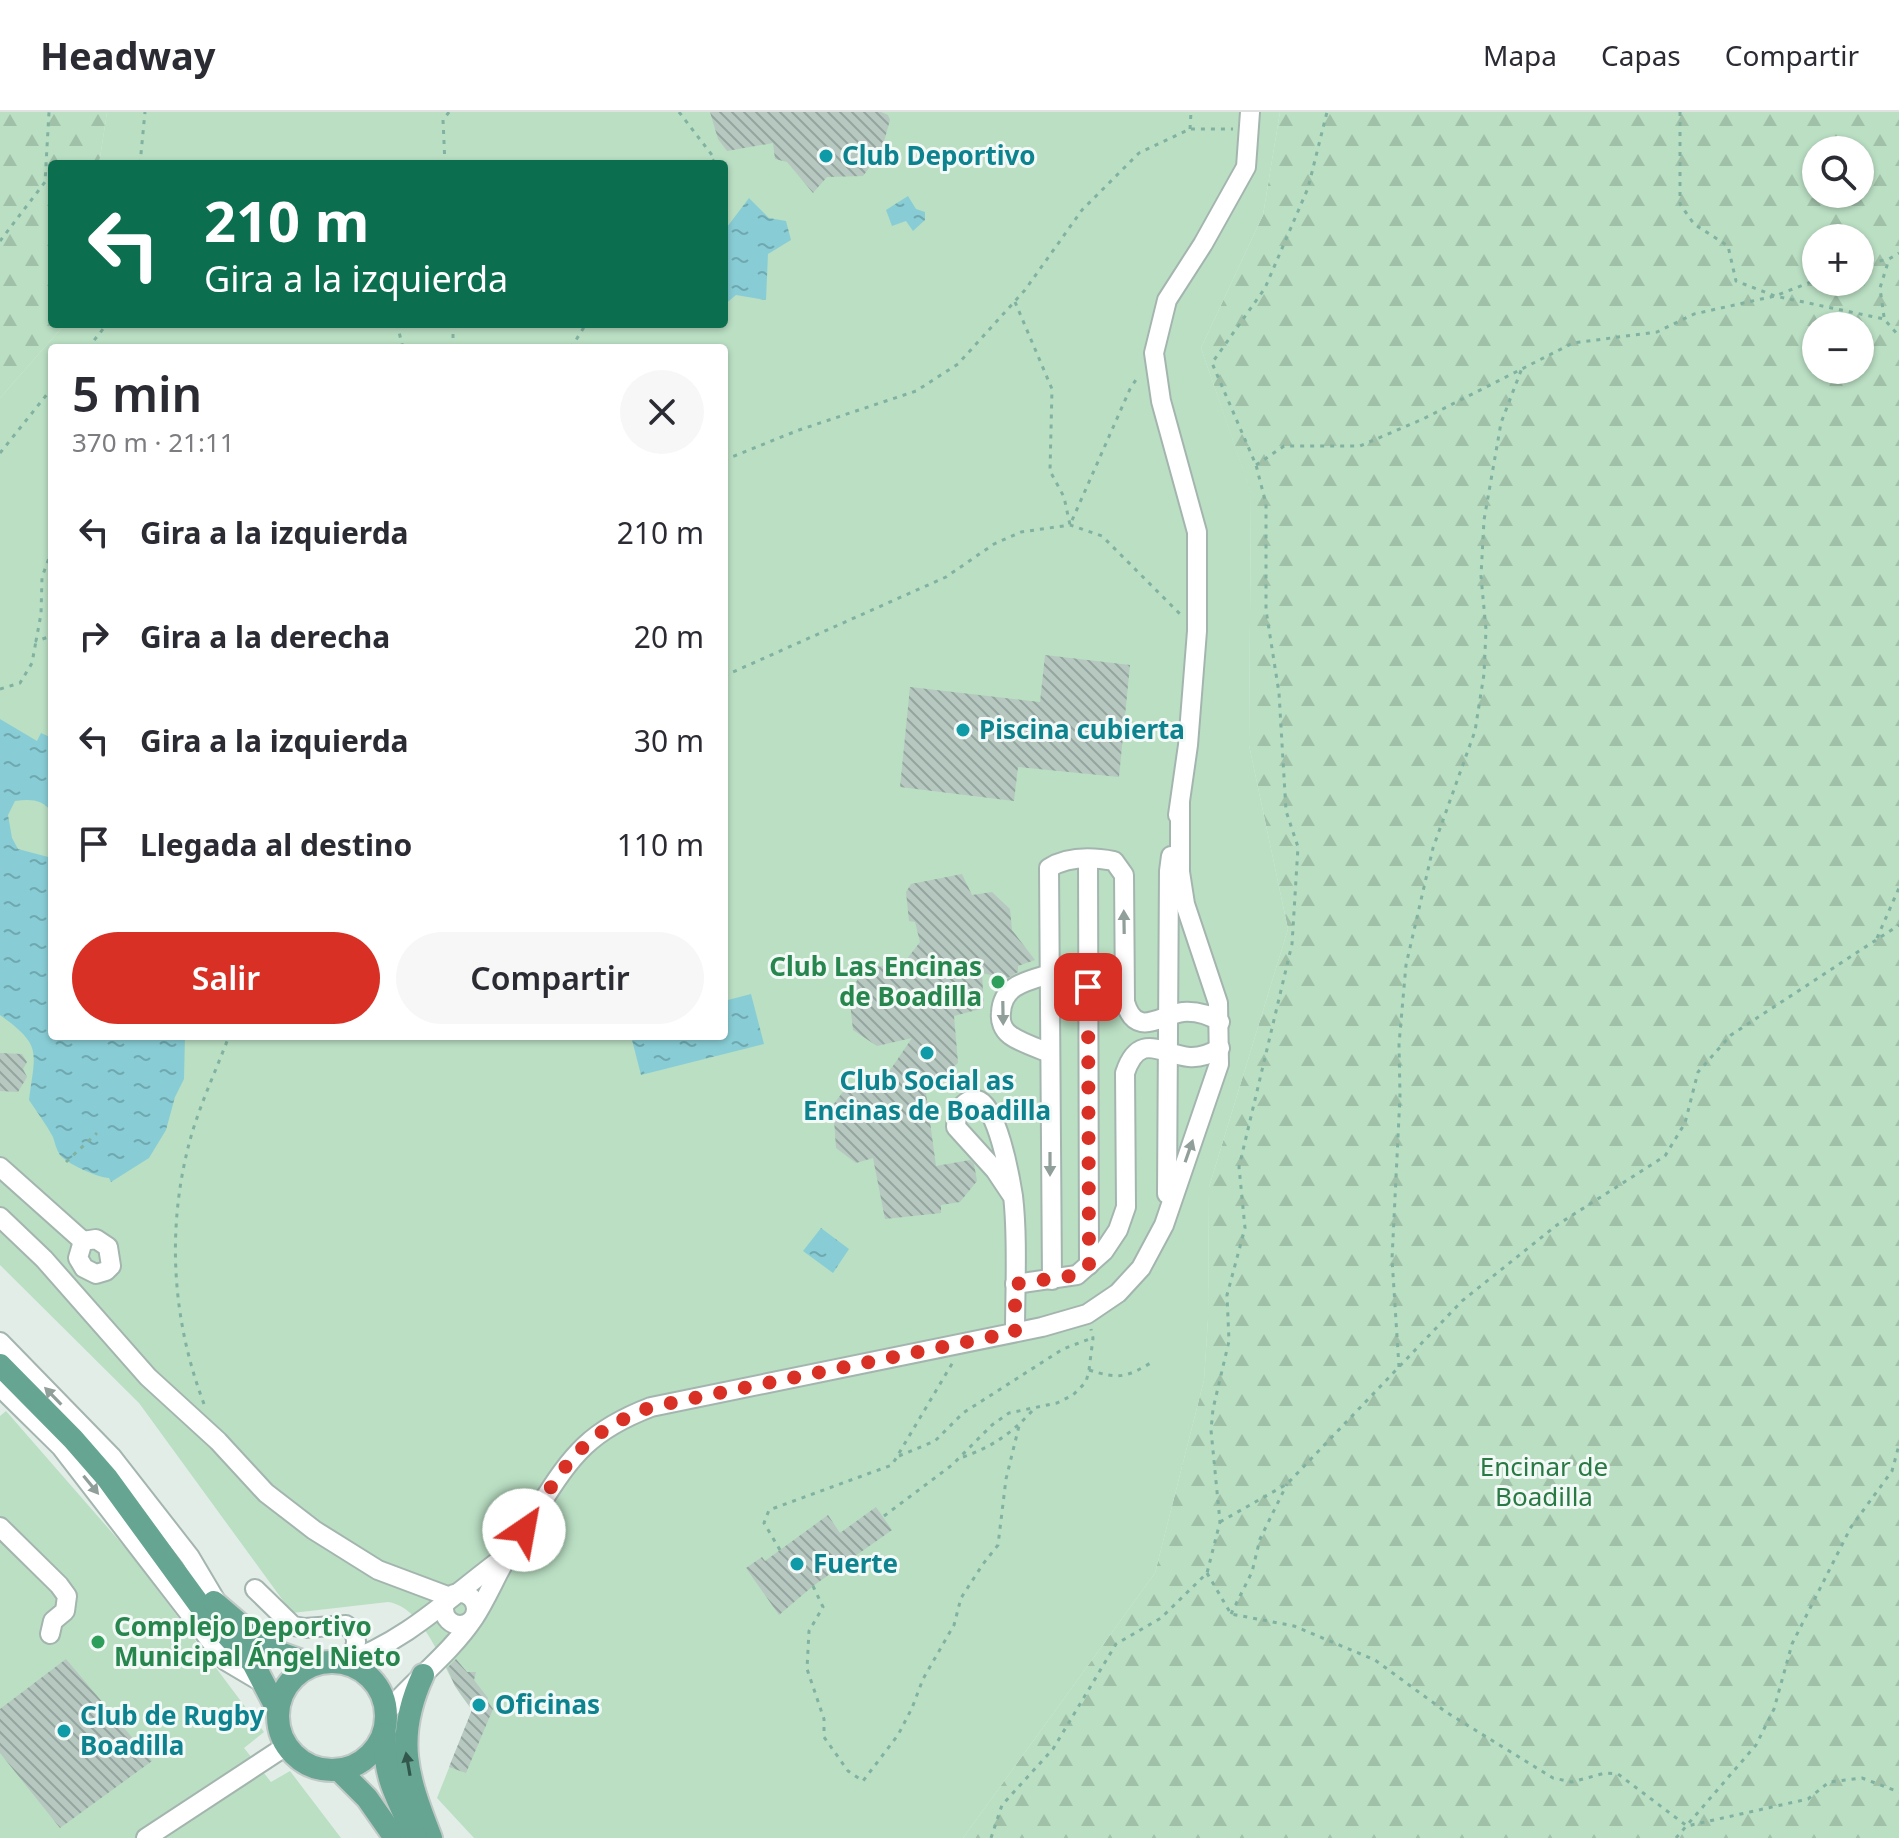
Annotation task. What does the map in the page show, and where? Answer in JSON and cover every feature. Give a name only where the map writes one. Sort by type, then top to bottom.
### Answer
[{"type":"main road","points":[[3,1381],[73,1439],[140,1521],[222,1611],[269,1649],[313,1665]]},
{"type":"main road","points":[[140,1521],[201,1607],[253,1663],[278,1711]]},
{"type":"main road","points":[[386,1717],[376,1748],[366,1759],[339,1770],[324,1770],[296,1758],[286,1746],[279,1729],[278,1711],[281,1696],[289,1683],[313,1665],[345,1662],[368,1676],[383,1699],[386,1717],[384,1752],[388,1778],[416,1838]]},
{"type":"main road","points":[[423,1675],[405,1736],[406,1763],[431,1838]]},
{"type":"main road","points":[[339,1770],[367,1798],[395,1838]]},
{"type":"street","points":[[1164,1225],[1169,1180],[1169,871],[1188,745],[1197,631],[1197,532],[1161,401],[1154,353],[1167,300],[1246,167],[1250,120]]},
{"type":"street","points":[[386,1717],[403,1693],[441,1659],[474,1618],[509,1553],[567,1463],[593,1437],[620,1419],[651,1407],[1015,1332],[1087,1314],[1118,1293],[1141,1268],[1164,1225],[1219,1064],[1218,1003],[1185,904],[1180,872],[1180,804]]},
{"type":"street","points":[[1088,859],[1089,1265]]},
{"type":"street","points":[[1052,1280],[1049,868],[1062,860],[1114,861],[1124,875],[1125,1002],[1135,1020],[1144,1023],[1193,1012],[1220,1022]]},
{"type":"street","points":[[1050,974],[1022,982],[1006,992],[1001,1003],[1000,1020],[1007,1034],[1050,1053]]},
{"type":"street","points":[[1015,1284],[1077,1275],[1104,1251],[1118,1230],[1126,1207],[1125,1073],[1129,1059],[1148,1049],[1168,1050],[1194,1057],[1220,1048]]},
{"type":"street","points":[[1013,1197],[995,1170],[956,1127],[957,1112],[967,1101],[977,1100],[987,1105],[1000,1136],[1013,1197],[1015,1332]]},
{"type":"street","points":[[0,1167],[83,1241]]},
{"type":"street","points":[[0,1217],[44,1259],[148,1377],[218,1441],[266,1493],[314,1530],[378,1570],[450,1597]]},
{"type":"street","points":[[0,1342],[112,1457],[190,1557],[222,1611]]},
{"type":"street","points":[[3,1381],[61,1447],[226,1661],[266,1685]]},
{"type":"street","points":[[0,1527],[67,1596],[65,1611],[53,1621],[50,1634]]},
{"type":"street","points":[[345,1662],[373,1651],[420,1625],[450,1597],[509,1553]]},
{"type":"street","points":[[255,1589],[293,1626],[346,1625],[354,1630],[356,1648],[345,1662]]},
{"type":"street","points":[[450,1597],[444,1610],[448,1620],[458,1626],[474,1618]]},
{"type":"street","points":[[146,1838],[286,1746]]},
{"type":"path","points":[[0,241],[45,182],[49,112]]},
{"type":"path","points":[[140,160],[145,112]]},
{"type":"path","points":[[445,160],[443,120],[449,112]]},
{"type":"path","points":[[679,112],[714,160]]},
{"type":"path","points":[[1190,129],[1191,112]]},
{"type":"path","points":[[991,1838],[1002,1805],[1053,1749],[1116,1644],[1161,1618],[1207,1573],[1220,1522],[1211,1430],[1229,1341],[1227,1295],[1245,1228],[1239,1167],[1292,944],[1298,847],[1286,811],[1279,693],[1266,610],[1266,504],[1256,465],[1212,363],[1265,288],[1308,188],[1327,112]]},
{"type":"path","points":[[1680,112],[1680,204],[1694,224],[1728,246],[1736,281],[1775,296],[1884,319]]},
{"type":"path","points":[[728,458],[799,430],[916,391],[958,364],[1015,302],[1082,210],[1139,153],[1190,129],[1250,120]]},
{"type":"path","points":[[1874,262],[1899,253]]},
{"type":"path","points":[[1889,259],[1880,288],[1884,319],[1899,336]]},
{"type":"path","points":[[1256,465],[1284,446],[1360,446],[1423,419],[1573,343],[1657,332],[1694,314],[1775,296],[1802,285]]},
{"type":"path","points":[[1015,302],[1052,389],[1054,417],[1050,471],[1064,497],[1070,525]]},
{"type":"path","points":[[91,344],[104,328]]},
{"type":"path","points":[[1070,525],[1130,389],[1154,353]]},
{"type":"path","points":[[1399,1367],[1392,1259],[1400,1096],[1399,1044],[1406,965],[1433,848],[1475,731],[1484,674],[1486,630],[1481,576],[1484,520],[1501,423],[1522,368]]},
{"type":"path","points":[[0,453],[48,393]]},
{"type":"path","points":[[728,674],[946,577],[994,544],[1021,532],[1070,525],[1102,536],[1197,631]]},
{"type":"path","points":[[0,689],[20,683],[32,663],[41,614],[42,577],[48,561]]},
{"type":"path","points":[[36,641],[48,637]]},
{"type":"path","points":[[1877,938],[1899,888]]},
{"type":"path","points":[[1220,1522],[1287,1484],[1462,1301],[1557,1225],[1665,1156],[1685,1123],[1698,1072],[1731,1035],[1899,925]]},
{"type":"path","points":[[218,1441],[192,1372],[175,1289],[177,1212],[192,1134],[227,1040]]},
{"type":"path","points":[[66,1162],[97,1133]]},
{"type":"path","points":[[884,1516],[960,1458],[992,1425],[1009,1413],[1034,1410],[1073,1395],[1086,1382],[1089,1370],[1093,1338],[1087,1314]]},
{"type":"path","points":[[899,1456],[935,1441],[963,1413],[1063,1349],[1093,1338]]},
{"type":"path","points":[[780,1550],[764,1523],[769,1510],[892,1465],[953,1364],[960,1342]]},
{"type":"path","points":[[1089,1370],[1112,1378],[1129,1376],[1154,1361]]},
{"type":"path","points":[[960,1458],[986,1449],[1019,1426],[1034,1410]]},
{"type":"path","points":[[813,1586],[823,1607],[809,1631],[807,1669],[824,1719],[824,1737],[848,1771],[863,1781],[898,1735],[923,1679],[954,1625],[961,1598],[998,1545],[1006,1479],[1019,1426]]},
{"type":"path","points":[[1676,1838],[1756,1745],[1774,1709],[1792,1644],[1851,1527],[1892,1471],[1899,1445]]},
{"type":"path","points":[[1231,1614],[1252,1572],[1260,1539],[1287,1484]]},
{"type":"path","points":[[1207,1573],[1231,1614],[1294,1626],[1375,1660],[1446,1712],[1553,1778],[1572,1782],[1605,1773],[1618,1774],[1687,1826],[1808,1799],[1829,1782],[1862,1778],[1899,1792]]},
{"type":"green space","points":[[0,112],[107,112],[100,160],[48,160],[48,328],[61,328],[0,398]]},
{"type":"green space","name":"Club Las Encinas de Boadilla","points":[[107,112],[1280,112],[1263,215],[1201,348],[1251,492],[1249,745],[1288,929],[1209,1187],[1208,1319],[1204,1380],[1155,1573],[963,1838],[474,1838],[437,1798],[472,1710],[421,1625],[400,1606],[388,1602],[292,1613],[139,1403],[0,1265],[0,398],[61,328],[728,328],[728,160],[100,160]]},
{"type":"green space","name":"Encinar de Boadilla","points":[[1280,112],[1899,112],[1899,1838],[963,1838],[1155,1573],[1204,1380],[1208,1319],[1209,1187],[1288,929],[1249,745],[1251,493],[1201,348],[1263,215]]},
{"type":"green space","name":"Complejo Deportivo Municipal Ángel Nieto","points":[[6,1411],[129,1552],[264,1732],[244,1748],[271,1782],[290,1771],[341,1838],[0,1838],[0,1416]]},
{"type":"water","points":[[908,196],[916,209],[925,212],[925,220],[913,231],[906,221],[892,226],[886,210]]},
{"type":"water","points":[[749,198],[769,218],[786,221],[791,240],[768,254],[766,300],[736,295],[728,302],[728,226]]},
{"type":"water","points":[[0,719],[37,741],[41,733],[48,736],[48,807],[36,801],[15,801],[8,815],[12,838],[18,849],[48,857],[48,1040],[185,1040],[184,1079],[175,1097],[166,1130],[149,1158],[111,1182],[109,1178],[83,1170],[60,1155],[53,1137],[29,1100],[34,1060],[30,1043],[24,1034],[0,1015]]},
{"type":"water","points":[[751,994],[764,1044],[641,1075],[632,1040],[728,1040],[728,1000]]},
{"type":"water","points":[[821,1228],[849,1249],[833,1273],[803,1251]]},
{"type":"building","name":"Club Deportivo","points":[[710,112],[881,112],[888,115],[890,120],[881,152],[863,176],[827,177],[813,193],[787,162],[775,159],[773,143],[727,151],[718,139]]},
{"type":"building","points":[[1045,655],[1130,665],[1119,777],[1018,767],[1014,801],[900,787],[910,687],[1040,702]]},
{"type":"building","name":"Club Social as Encinas de Boadilla","points":[[962,874],[972,895],[992,892],[1010,909],[1012,930],[1035,960],[1018,966],[1018,972],[1006,979],[982,973],[984,1008],[954,1016],[958,1063],[942,1076],[924,1078],[936,1166],[970,1160],[974,1164],[977,1181],[960,1202],[941,1205],[941,1213],[885,1219],[873,1158],[856,1163],[836,1148],[833,1105],[848,1085],[884,1079],[912,1038],[877,1046],[853,1030],[849,993],[865,968],[903,964],[920,942],[915,922],[909,921],[906,892],[911,884]]},
{"type":"building","points":[[0,1053],[22,1054],[27,1062],[23,1069],[27,1077],[18,1092],[0,1091]]},
{"type":"building","name":"Fuerte","points":[[876,1507],[892,1530],[813,1586],[779,1615],[746,1568],[762,1557],[765,1561],[828,1515],[840,1533]]},
{"type":"building","name":"Club de Rugby Boadilla","points":[[66,1659],[152,1761],[60,1828],[0,1753],[0,1709]]},
{"type":"building","name":"Oficinas","points":[[456,1659],[467,1672],[476,1672],[474,1680],[493,1709],[466,1773],[449,1767],[472,1710],[447,1668]]},
{"type":"place","name":"Club Deportivo","points":[[826,156]]},
{"type":"place","name":"Piscina cubierta","points":[[963,730]]},
{"type":"place","name":"Club Las Encinas de Boadilla","points":[[998,982]]},
{"type":"place","name":"Club Social as Encinas de Boadilla","points":[[927,1053]]},
{"type":"place","name":"Fuerte","points":[[797,1564]]},
{"type":"place","name":"Complejo Deportivo Municipal Ángel Nieto","points":[[98,1642]]},
{"type":"place","name":"Oficinas","points":[[479,1705]]},
{"type":"place","name":"Club de Rugby Boadilla","points":[[64,1731]]},
{"type":"route","points":[[524,1530],[567,1463],[593,1437],[620,1419],[651,1407],[1015,1332],[1015,1284],[1077,1275],[1089,1265],[1088,987]]}]
